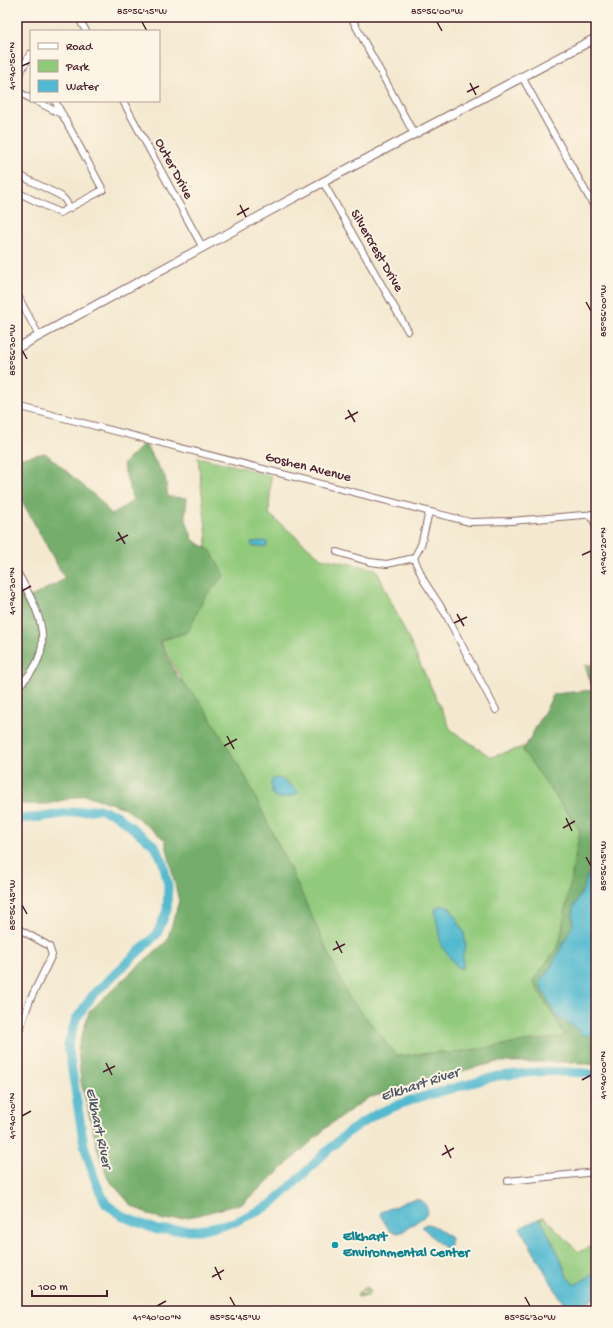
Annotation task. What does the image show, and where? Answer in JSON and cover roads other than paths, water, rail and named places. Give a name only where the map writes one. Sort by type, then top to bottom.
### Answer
[{"type":"main road","points":[[17,348],[323,182],[596,38]]},
{"type":"street","points":[[78,17],[85,30]]},
{"type":"street","points":[[351,17],[414,134]]},
{"type":"street","points":[[17,79],[30,54]]},
{"type":"street","points":[[522,76],[596,210]]},
{"type":"street","points":[[17,91],[30,98]]},
{"type":"street","points":[[38,102],[63,115]]},
{"type":"street","points":[[17,192],[60,213],[103,190],[56,102]]},
{"type":"street","name":"Outer Drive","points":[[124,102],[203,248]]},
{"type":"street","points":[[17,174],[64,198],[70,208]]},
{"type":"street","name":"Silvercrest Drive","points":[[323,182],[408,331]]},
{"type":"street","points":[[17,294],[39,336]]},
{"type":"street","name":"Goshen Avenue","points":[[17,406],[470,522],[511,521],[594,514]]},
{"type":"street","points":[[337,552],[370,562],[387,564],[414,558],[421,545],[429,512]]},
{"type":"street","points":[[594,514],[596,527]]},
{"type":"street","points":[[414,558],[424,581],[445,613],[496,710]]},
{"type":"street","points":[[17,572],[37,611],[42,628],[42,640],[41,651],[35,666],[25,680],[17,687]]},
{"type":"street","points":[[17,928],[44,943],[51,950],[50,960],[30,1000],[17,1036]]},
{"type":"street","points":[[508,1181],[596,1172]]},
{"type":"water","points":[[252,542],[267,542],[265,547],[253,547],[251,545]]},
{"type":"water","points":[[278,778],[287,782],[299,792],[288,797],[276,798],[272,793],[271,782],[273,779]]},
{"type":"water","points":[[596,869],[596,1036],[582,1035],[573,1026],[557,1017],[543,991],[540,982],[552,965],[573,925],[573,909],[584,887],[587,875]]},
{"type":"water","points":[[441,905],[450,908],[464,932],[466,946],[463,954],[462,968],[458,968],[441,946],[435,911],[438,906]]},
{"type":"water","points":[[417,1199],[423,1202],[427,1207],[428,1212],[425,1216],[402,1232],[398,1233],[390,1231],[380,1215],[381,1212],[410,1200]]},
{"type":"water","points":[[540,1218],[559,1255],[567,1277],[575,1285],[596,1273],[596,1297],[585,1304],[572,1309],[563,1303],[520,1228]]},
{"type":"water","points":[[426,1224],[436,1227],[451,1238],[449,1250],[447,1251],[423,1228]]},
{"type":"waterway","name":"Elkhart River","points":[[17,819],[99,809],[116,815],[155,846],[163,862],[168,885],[167,910],[157,934],[93,995],[76,1019],[68,1045],[84,1145],[96,1183],[106,1204],[124,1217],[157,1230],[199,1230],[235,1222],[270,1205],[347,1133],[376,1114],[411,1100],[497,1076],[548,1071],[596,1075]]},
{"type":"place","name":"Elkhart Environmental Center","points":[[335,1245]]}]
